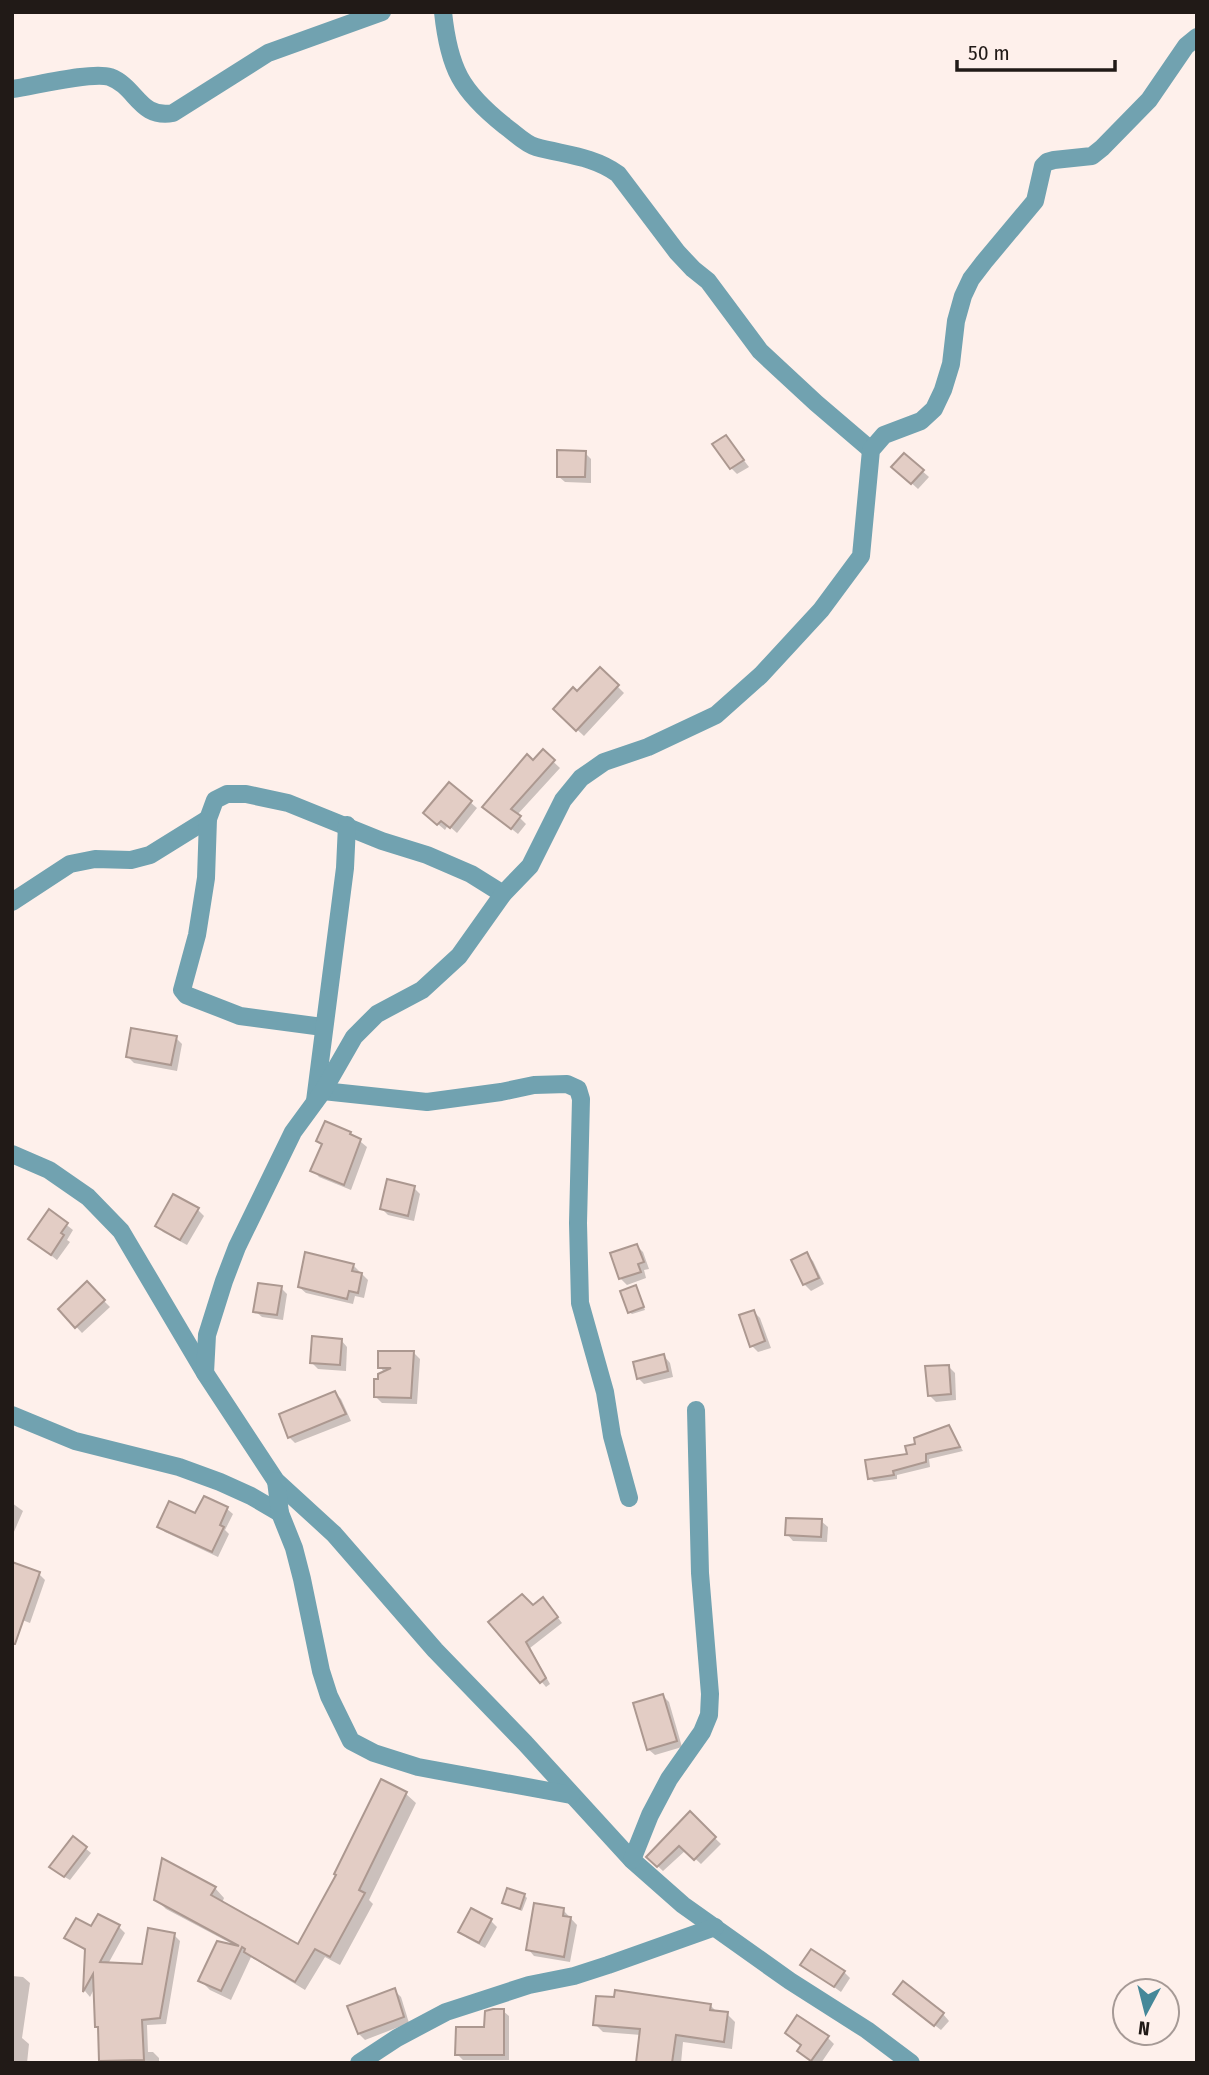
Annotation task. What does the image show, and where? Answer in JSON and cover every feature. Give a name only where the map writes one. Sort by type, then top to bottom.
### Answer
[{"type":"street","points":[[12,89],[88,77],[109,77],[120,83],[148,110],[160,115],[173,113],[268,53],[382,12]]},
{"type":"street","points":[[443,12],[450,53],[461,82],[489,113],[533,146],[589,159],[606,165],[618,174],[677,252],[692,269],[708,281],[760,351],[872,450]]},
{"type":"street","points":[[205,1373],[207,1335],[237,1247],[293,1132],[319,1096],[354,1037],[377,1014],[422,990],[470,943],[503,894],[530,866],[564,800],[581,778],[604,762],[648,747],[716,715],[761,675],[821,610],[861,556],[872,450],[884,435],[921,421],[934,409],[951,364],[956,321],[963,296],[971,279],[984,262],[1032,206],[1044,164],[1054,160],[1092,156],[1102,148],[1149,100],[1186,46],[1197,37]]},
{"type":"street","points":[[323,1027],[240,1016],[186,995],[182,990],[197,935],[206,878],[208,819],[215,800],[235,792],[288,803],[382,841],[427,855],[471,874],[503,894]]},
{"type":"street","points":[[12,902],[70,863],[95,859],[131,860],[150,855],[208,819]]},
{"type":"street","points":[[319,1096],[323,1027],[345,868],[347,825]]},
{"type":"street","points":[[319,1096],[428,1102],[534,1085],[567,1084],[578,1089],[581,1098],[578,1223],[580,1303],[605,1392],[612,1436],[629,1498]]},
{"type":"street","points":[[12,1154],[49,1171],[88,1197],[121,1231],[205,1373],[276,1481],[334,1534],[435,1650],[632,1860],[674,1899],[911,2063]]},
{"type":"street","points":[[632,1860],[650,1815],[669,1779],[702,1732],[709,1715],[710,1694],[700,1573],[696,1410]]},
{"type":"street","points":[[12,1415],[75,1441],[179,1467],[251,1496],[280,1513]]},
{"type":"street","points":[[276,1481],[280,1513],[294,1548],[321,1671],[329,1696],[351,1741],[374,1753],[418,1766],[572,1795]]},
{"type":"street","points":[[359,2063],[397,2038],[446,2012],[529,1985],[574,1976],[715,1927]]},
{"type":"building","points":[[726,435],[744,460],[730,469],[712,444]]},
{"type":"building","points":[[557,450],[586,451],[585,477],[557,477]]},
{"type":"building","points":[[904,453],[924,470],[911,484],[891,467]]},
{"type":"building","points":[[600,667],[619,685],[576,731],[553,709],[573,687],[577,691]]},
{"type":"building","points":[[543,749],[555,760],[511,809],[521,816],[511,829],[482,807],[527,754],[533,760]]},
{"type":"building","points":[[449,782],[472,801],[450,828],[441,821],[437,825],[423,813]]},
{"type":"building","points":[[131,1028],[177,1036],[171,1065],[126,1057]]},
{"type":"building","points":[[325,1121],[361,1139],[344,1185],[310,1171],[322,1144],[316,1141]]},
{"type":"building","points":[[387,1179],[415,1186],[408,1216],[380,1209]]},
{"type":"building","points":[[173,1194],[199,1208],[180,1240],[155,1226]]},
{"type":"building","points":[[49,1209],[68,1223],[51,1255],[28,1239]]},
{"type":"building","points":[[637,1244],[644,1262],[638,1264],[641,1272],[619,1279],[610,1253]]},
{"type":"building","points":[[305,1252],[354,1264],[352,1271],[362,1273],[358,1293],[349,1291],[347,1299],[298,1287]]},
{"type":"building","points":[[807,1252],[819,1278],[803,1285],[791,1260]]},
{"type":"building","points":[[87,1281],[105,1300],[75,1328],[58,1309]]},
{"type":"building","points":[[258,1283],[282,1286],[277,1315],[253,1312]]},
{"type":"building","points":[[636,1285],[644,1307],[628,1313],[620,1291]]},
{"type":"building","points":[[754,1310],[765,1341],[750,1347],[739,1315]]},
{"type":"building","points":[[312,1336],[342,1339],[340,1365],[310,1363]]},
{"type":"building","points":[[378,1351],[414,1351],[411,1398],[374,1397],[374,1379],[378,1379],[378,1374],[391,1368],[378,1368]]},
{"type":"building","points":[[664,1354],[668,1371],[637,1379],[633,1362]]},
{"type":"building","points":[[949,1365],[951,1394],[928,1396],[925,1366]]},
{"type":"building","points":[[335,1391],[346,1414],[288,1438],[279,1414]]},
{"type":"building","points":[[949,1425],[960,1447],[926,1454],[926,1462],[893,1471],[894,1475],[868,1479],[865,1460],[907,1454],[905,1446],[915,1444],[914,1438]]},
{"type":"building","points":[[204,1496],[228,1507],[220,1525],[224,1527],[212,1552],[157,1527],[169,1501],[195,1513]]},
{"type":"building","points":[[786,1518],[822,1519],[821,1537],[785,1535]]},
{"type":"building","points":[[12,1562],[40,1572],[15,1644],[12,1644]]},
{"type":"building","points":[[522,1594],[533,1605],[543,1597],[558,1617],[526,1642],[546,1678],[540,1683],[488,1622]]},
{"type":"building","points":[[663,1694],[677,1741],[647,1750],[633,1703]]},
{"type":"building","points":[[381,1779],[407,1792],[359,1890],[365,1893],[330,1957],[315,1949],[295,1982],[244,1952],[242,1947],[221,1991],[198,1981],[217,1941],[239,1946],[154,1900],[162,1858],[216,1887],[211,1895],[298,1944],[336,1875],[334,1874]]},
{"type":"building","points":[[690,1811],[716,1837],[694,1860],[679,1846],[657,1867],[646,1857]]},
{"type":"building","points":[[73,1836],[87,1847],[64,1877],[49,1867]]},
{"type":"building","points":[[507,1888],[525,1894],[520,1909],[502,1903]]},
{"type":"building","points":[[534,1903],[564,1908],[563,1916],[571,1917],[564,1957],[526,1950]]},
{"type":"building","points":[[471,1908],[492,1919],[479,1943],[458,1932]]},
{"type":"building","points":[[98,1914],[120,1925],[100,1962],[142,1964],[148,1928],[175,1933],[160,2018],[142,2020],[144,2060],[99,2061],[93,1974],[83,1992],[85,1949],[64,1938],[76,1918],[91,1926]]},
{"type":"building","points":[[811,1949],[845,1971],[834,1987],[800,1965]]},
{"type":"building","points":[[903,1981],[944,2013],[934,2026],[893,1994]]},
{"type":"building","points":[[395,1988],[404,2017],[358,2034],[347,2006]]},
{"type":"building","points":[[615,1990],[711,2004],[710,2010],[728,2012],[724,2042],[676,2035],[672,2063],[636,2063],[640,2029],[593,2025],[596,1996],[614,1997]]},
{"type":"building","points":[[504,2009],[504,2055],[455,2055],[456,2027],[484,2027],[485,2011]]},
{"type":"building","points":[[797,2015],[829,2036],[811,2061],[797,2051],[801,2045],[785,2033]]}]
